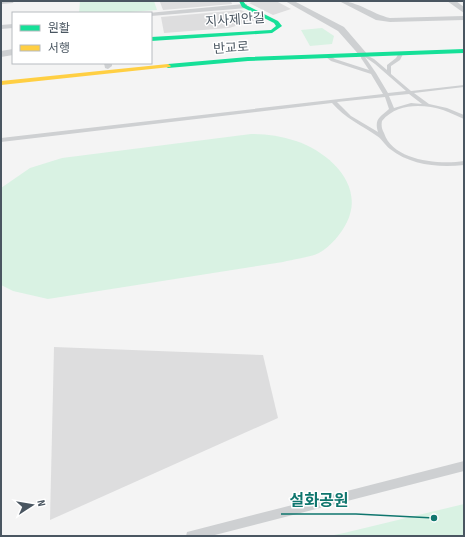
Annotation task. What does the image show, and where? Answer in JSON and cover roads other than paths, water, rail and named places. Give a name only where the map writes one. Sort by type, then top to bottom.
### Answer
[{"type":"street","points":[[1,2],[10,1]]},
{"type":"street","points":[[289,1],[341,29],[361,52]]},
{"type":"street","points":[[343,1],[380,18],[390,20],[464,18]]},
{"type":"street","points":[[451,1],[464,11]]},
{"type":"street","name":"지사제안길","points":[[152,14],[243,4],[276,22],[279,26],[272,31],[152,39]]},
{"type":"street","points":[[1,27],[12,26]]},
{"type":"street","name":"반교로","points":[[152,62],[246,54],[361,52],[464,44]]},
{"type":"street","name":"반교로","points":[[1,82],[192,63],[248,59],[328,57],[361,52],[401,54],[464,51]]},
{"type":"street","points":[[1,54],[12,52]]},
{"type":"street","points":[[1,76],[108,64]]},
{"type":"lane","points":[[361,52],[371,58],[394,79],[427,105]]},
{"type":"lane","points":[[361,52],[363,58],[387,95],[392,110]]},
{"type":"lane","points":[[389,73],[389,66],[398,59],[401,54]]},
{"type":"lane","points":[[328,57],[374,73]]},
{"type":"lane","points":[[1,140],[464,86]]},
{"type":"lane","points":[[334,102],[338,108],[362,125],[382,136]]},
{"type":"lane","points":[[462,165],[440,166],[406,156],[384,140],[378,128],[379,121],[386,113],[412,105],[427,105],[464,113]]},
{"type":"lane","points":[[454,112],[464,117]]},
{"type":"lane","points":[[191,536],[464,466]]},
{"type":"place","name":"설화공원","points":[[434,518]]}]
